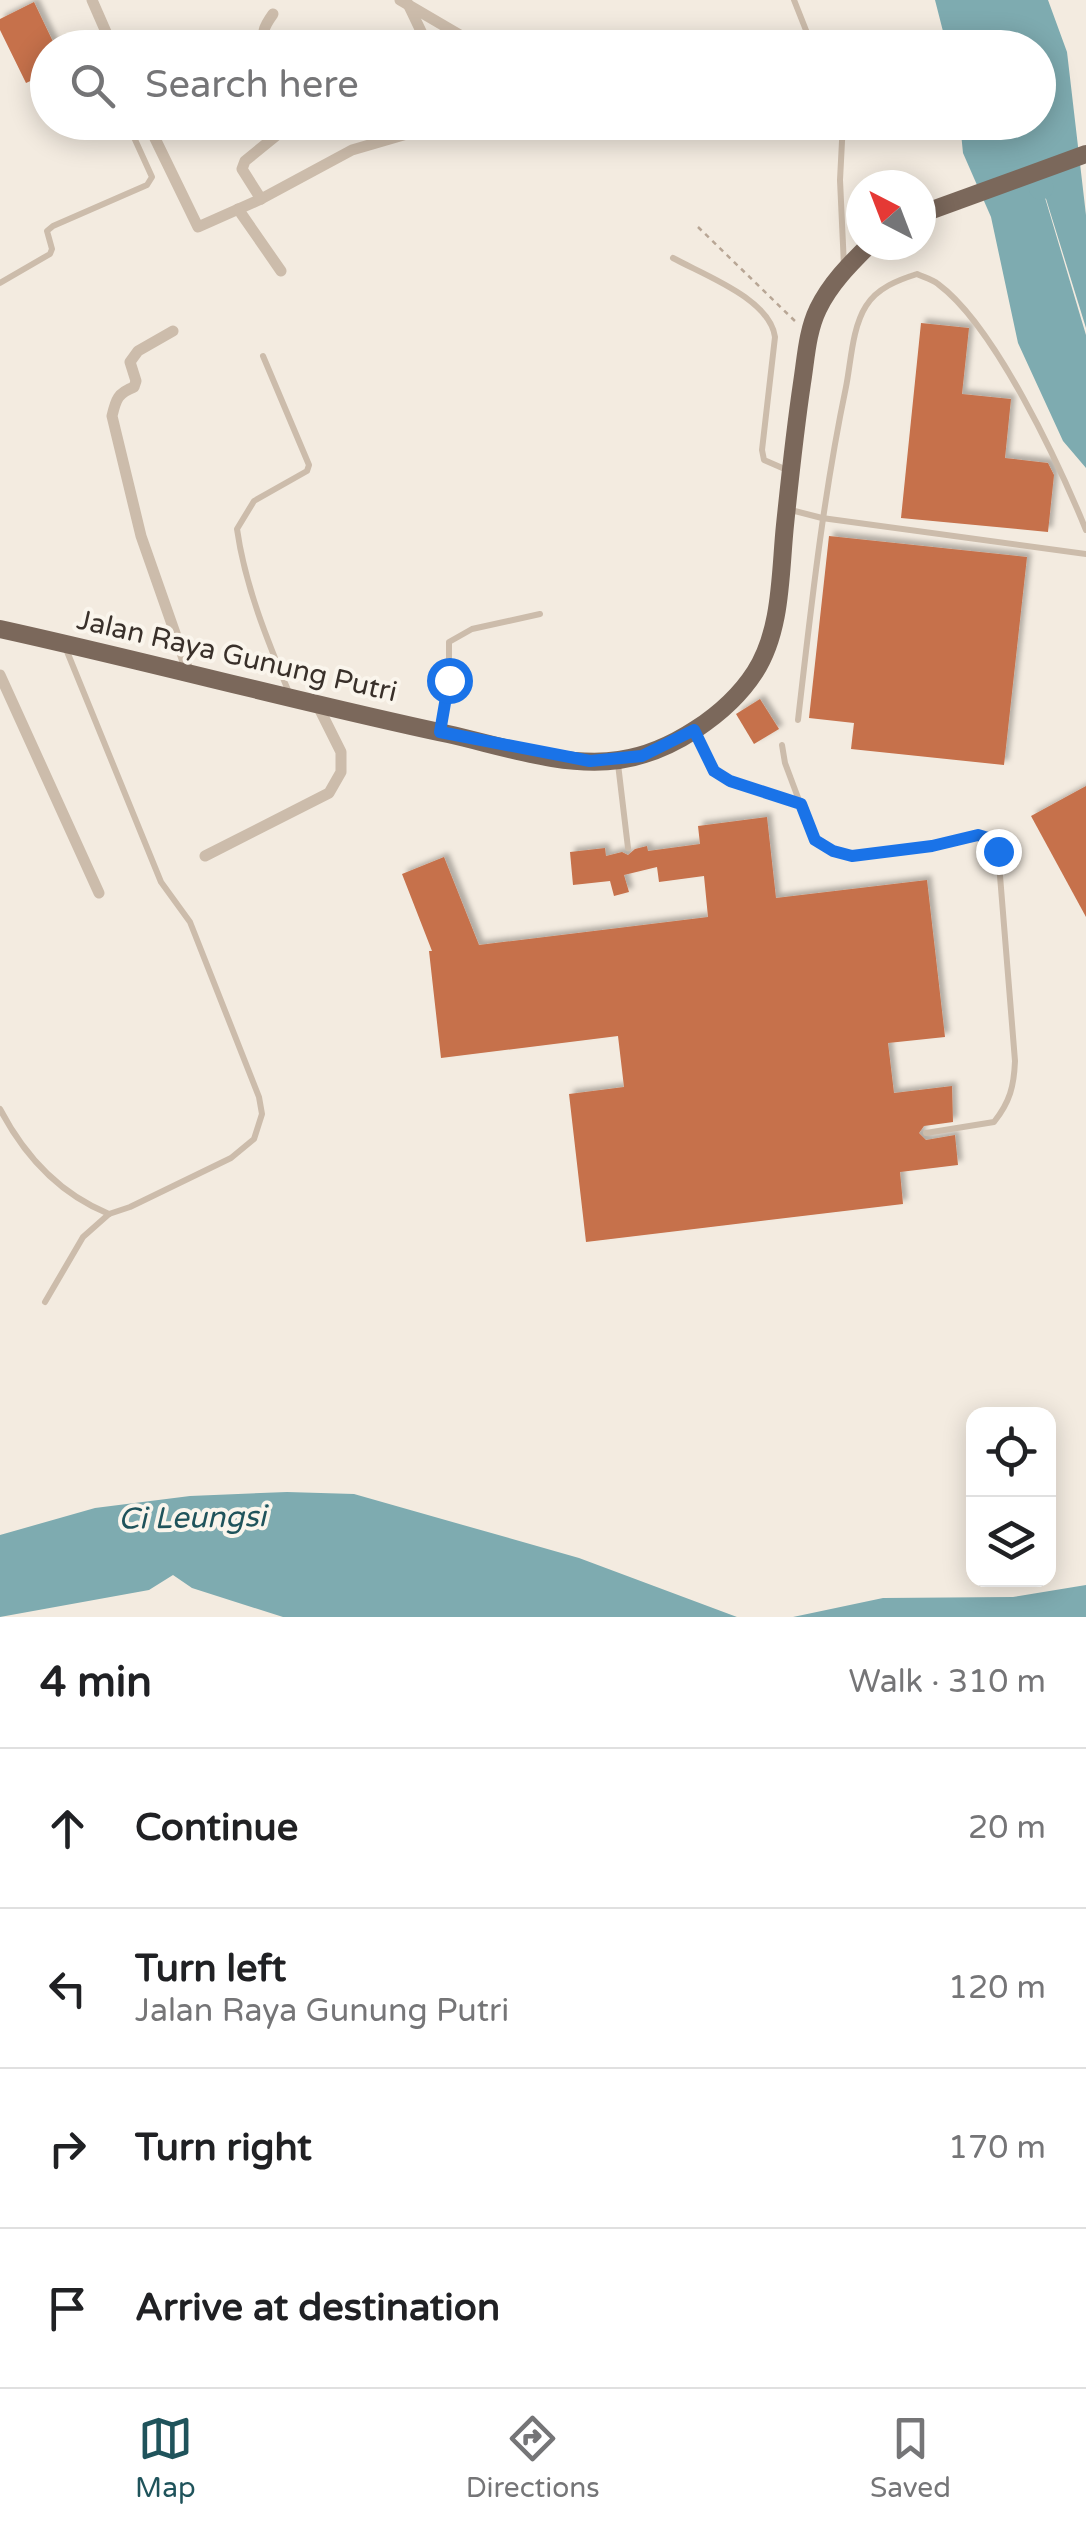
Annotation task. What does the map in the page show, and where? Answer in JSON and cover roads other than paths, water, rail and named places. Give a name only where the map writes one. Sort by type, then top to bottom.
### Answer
[{"type":"main road","points":[[936,209],[1086,154]]},
{"type":"main road","name":"Jalan Raya Gunung Putri","points":[[0,630],[540,754],[590,761],[642,756],[694,730],[745,685],[767,648],[776,613],[789,471],[809,334],[829,289],[854,260]]},
{"type":"street","points":[[92,0],[105,30]]},
{"type":"street","points":[[404,2],[419,30]]},
{"type":"street","points":[[404,2],[451,30]]},
{"type":"street","points":[[264,30],[273,14]]},
{"type":"street","points":[[156,140],[198,227],[352,150],[386,140]]},
{"type":"street","points":[[261,198],[242,169],[244,161],[270,140]]},
{"type":"street","points":[[238,209],[281,271]]},
{"type":"street","points":[[173,331],[138,351],[130,362],[134,387],[121,392],[112,416],[141,536],[189,673]]},
{"type":"street","points":[[0,675],[99,893]]},
{"type":"street","points":[[206,856],[329,793],[342,772],[341,752],[318,706]]},
{"type":"lane","points":[[794,0],[806,30]]},
{"type":"lane","points":[[0,284],[50,254],[46,231],[53,226],[147,185],[152,178],[136,140]]},
{"type":"lane","points":[[843,140],[840,180],[844,269]]},
{"type":"lane","points":[[672,258],[740,295],[771,319],[775,337],[762,450],[764,460],[789,471]]},
{"type":"lane","points":[[798,720],[822,518],[859,323],[866,304],[882,289],[917,274],[938,283],[974,322],[1009,374],[1063,472],[1086,530]]},
{"type":"lane","points":[[263,356],[309,465],[307,471],[254,501],[236,529],[266,635],[292,699]]},
{"type":"lane","points":[[786,509],[822,518],[1086,554]]},
{"type":"lane","points":[[440,732],[449,680],[449,642],[472,629],[540,614]]},
{"type":"lane","points":[[45,1302],[73,1250],[109,1214],[231,1158],[254,1139],[262,1114],[259,1097],[190,922],[161,882],[64,643]]},
{"type":"lane","points":[[694,730],[714,771],[730,781],[801,804]]},
{"type":"lane","points":[[782,745],[785,763],[815,840],[843,854],[932,846],[978,835],[988,838],[998,851],[1014,1088],[994,1122],[926,1133]]},
{"type":"lane","points":[[618,760],[628,848]]},
{"type":"lane","points":[[0,1108],[32,1159],[80,1202],[109,1214]]},
{"type":"water","points":[[935,0],[1048,0],[1067,52],[1086,215],[1086,328],[1028,140],[1056,140],[1056,30],[943,30]]},
{"type":"water","points":[[962,140],[1028,140],[1086,335],[1086,468],[1063,441],[1018,343],[991,217],[963,153]]},
{"type":"water","points":[[354,1494],[579,1558],[737,1617],[283,1617],[192,1588],[173,1575],[149,1590],[0,1617],[0,1535],[95,1508],[190,1496]]},
{"type":"water","points":[[1086,1585],[1086,1617],[793,1617],[883,1598],[1013,1597]]},
{"type":"waterway","name":"Ci Leungsi","points":[[1028,140],[1041,187]]}]
